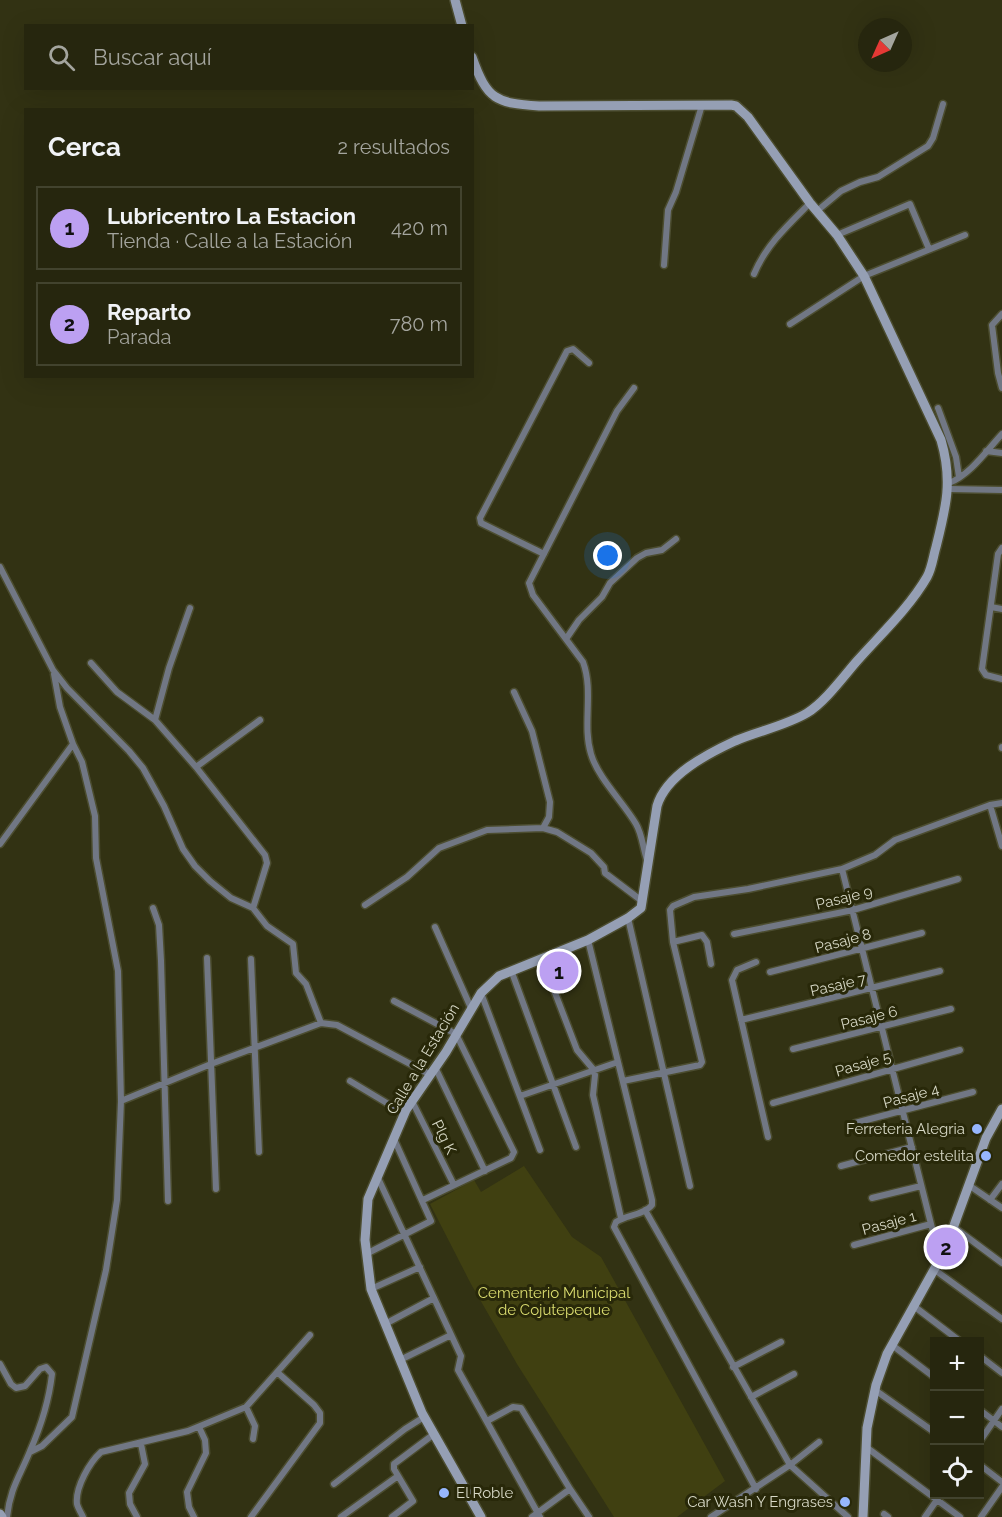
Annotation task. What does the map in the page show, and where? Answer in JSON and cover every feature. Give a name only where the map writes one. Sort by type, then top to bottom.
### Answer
[{"type":"street","points":[[455,0],[461,24]]},
{"type":"street","points":[[365,904],[407,877],[440,848],[463,837],[487,830],[543,828],[557,832],[591,853],[604,867],[605,873],[642,901],[659,797],[669,783],[684,770],[735,741],[795,719],[815,707],[903,609],[928,574],[947,505],[949,486],[947,462],[941,440],[864,276],[837,235],[810,203],[742,111],[731,105],[540,106],[509,104],[495,96],[485,86],[474,61]]},
{"type":"street","points":[[817,211],[841,191],[878,177],[928,146],[933,138],[943,104]]},
{"type":"street","points":[[663,266],[668,210],[676,192],[702,105]]},
{"type":"street","points":[[754,274],[762,256],[782,231],[810,203]]},
{"type":"street","points":[[837,235],[910,204],[929,249]]},
{"type":"street","points":[[790,324],[864,276],[965,235]]},
{"type":"street","points":[[1002,314],[992,325],[1002,388]]},
{"type":"street","points":[[544,554],[481,523],[480,518],[567,351],[573,349],[589,363]]},
{"type":"street","points":[[634,388],[617,411],[529,583],[530,590],[583,662],[587,674],[590,752],[595,765],[638,827],[648,863]]},
{"type":"street","points":[[938,408],[956,457],[959,477]]},
{"type":"street","points":[[949,486],[1002,434]]},
{"type":"street","points":[[986,452],[1002,453]]},
{"type":"street","points":[[949,486],[1002,490]]},
{"type":"street","points":[[566,639],[579,620],[602,597],[610,583],[646,553],[662,550],[676,539]]},
{"type":"street","points":[[1002,548],[998,554],[982,669],[986,675],[1002,679]]},
{"type":"street","points":[[0,567],[53,670],[67,688],[143,768],[164,806],[183,849],[195,866],[231,898],[253,908],[267,926],[293,944],[296,972],[306,984],[321,1023]]},
{"type":"street","points":[[991,607],[1002,609]]},
{"type":"street","points":[[155,720],[190,608]]},
{"type":"street","points":[[91,663],[117,692],[155,720],[196,767],[265,855],[267,863],[253,908]]},
{"type":"street","points":[[30,1452],[42,1446],[72,1417],[106,1270],[117,1200],[121,1101],[118,971],[96,858],[95,816],[82,762],[60,707],[53,670]]},
{"type":"street","points":[[514,692],[532,731],[550,802],[549,817],[543,828]]},
{"type":"street","points":[[196,767],[260,720]]},
{"type":"street","points":[[0,844],[73,744]]},
{"type":"street","points":[[623,1081],[700,1065],[703,1058],[673,942],[670,910],[673,906],[694,897],[748,889],[842,869],[875,855],[895,840],[990,805],[1002,803]]},
{"type":"street","points":[[990,805],[1002,846]]},
{"type":"street","points":[[842,869],[935,1239],[945,1250]]},
{"type":"street","name":"Pasaje 9","points":[[734,934],[853,910],[958,879]]},
{"type":"street","name":"Calle a la Estación","points":[[481,1517],[424,1417],[371,1289],[365,1240],[368,1199],[412,1101],[471,1008],[490,983],[511,970],[588,940],[628,918],[640,908],[642,901]]},
{"type":"street","points":[[153,908],[159,925],[168,1201]]},
{"type":"street","points":[[628,918],[690,1186]]},
{"type":"street","points":[[435,927],[471,1008]]},
{"type":"street","name":"Pasaje 8","points":[[770,972],[922,933]]},
{"type":"street","points":[[673,942],[702,935],[707,942],[711,964]]},
{"type":"street","points":[[588,940],[652,1200],[651,1207],[615,1222],[616,1230],[756,1489]]},
{"type":"street","points":[[207,958],[216,1189]]},
{"type":"street","points":[[251,959],[259,1152]]},
{"type":"street","points":[[542,959],[578,1050],[593,1069],[593,1095],[621,1218]]},
{"type":"street","points":[[756,962],[737,970],[732,980],[768,1137]]},
{"type":"street","points":[[511,970],[576,1147]]},
{"type":"street","name":"Pasaje 7","points":[[741,1020],[872,990],[940,971]]},
{"type":"street","points":[[481,993],[540,1150]]},
{"type":"street","points":[[394,1001],[456,1034],[514,1152],[511,1158],[423,1200]]},
{"type":"street","name":"Pasaje 6","points":[[793,1049],[951,1009]]},
{"type":"street","points":[[121,1101],[321,1023],[337,1025],[432,1071],[485,1171]]},
{"type":"street","name":"Pasaje 5","points":[[773,1103],[960,1050]]},
{"type":"street","points":[[520,1096],[618,1062]]},
{"type":"street","points":[[350,1081],[405,1114]]},
{"type":"street","name":"Pasaje 4","points":[[855,1123],[973,1092]]},
{"type":"street","name":"Plg K","points":[[412,1101],[454,1185]]},
{"type":"street","points":[[862,1517],[867,1428],[875,1390],[887,1354],[945,1250],[955,1228],[986,1138],[1002,1109]]},
{"type":"street","points":[[366,1254],[431,1221],[393,1139]]},
{"type":"street","points":[[842,1166],[912,1148]]},
{"type":"street","points":[[377,1176],[461,1356],[458,1370],[537,1516],[571,1490]]},
{"type":"street","points":[[990,1200],[1002,1184]]},
{"type":"street","points":[[872,1198],[921,1185]]},
{"type":"street","points":[[970,1186],[1002,1208]]},
{"type":"street","points":[[645,1210],[790,1466],[848,1517]]},
{"type":"street","name":"Pasaje 1","points":[[854,1245],[931,1224]]},
{"type":"street","points":[[955,1228],[1002,1263]]},
{"type":"street","points":[[371,1289],[420,1268]]},
{"type":"street","points":[[934,1270],[1002,1319]]},
{"type":"street","points":[[385,1324],[434,1298]]},
{"type":"street","points":[[915,1307],[956,1337]]},
{"type":"street","points":[[83,1517],[77,1505],[78,1492],[93,1459],[101,1452],[189,1431],[246,1407],[310,1335]]},
{"type":"street","points":[[400,1360],[451,1335]]},
{"type":"street","points":[[733,1367],[781,1342]]},
{"type":"street","points":[[892,1345],[930,1374]]},
{"type":"street","points":[[984,1359],[1002,1373]]},
{"type":"street","points":[[0,1364],[11,1384],[16,1388],[25,1386],[40,1369],[46,1367],[52,1374],[49,1400],[30,1452],[18,1473],[3,1516]]},
{"type":"street","points":[[250,1517],[320,1423],[320,1413],[314,1405],[277,1372]]},
{"type":"street","points":[[751,1397],[794,1374]]},
{"type":"street","points":[[875,1390],[930,1429]]},
{"type":"street","points":[[246,1407],[255,1426],[253,1438]]},
{"type":"street","points":[[487,1421],[513,1407],[521,1408],[589,1517]]},
{"type":"street","points":[[984,1435],[1002,1409]]},
{"type":"street","points":[[984,1413],[1002,1427]]},
{"type":"street","points":[[334,1484],[424,1417]]},
{"type":"street","points":[[194,1517],[189,1507],[187,1492],[206,1453],[205,1440],[199,1427]]},
{"type":"street","points":[[392,1517],[413,1501],[398,1476],[394,1464],[434,1434]]},
{"type":"street","points":[[711,1517],[790,1466],[819,1442]]},
{"type":"street","points":[[137,1517],[130,1504],[129,1493],[145,1464],[141,1444]]},
{"type":"street","points":[[866,1447],[930,1494]]},
{"type":"street","points":[[981,1517],[1002,1484],[984,1468]]},
{"type":"street","points":[[341,1517],[398,1476]]},
{"type":"street","points":[[925,1517],[938,1499]]},
{"type":"street","points":[[941,1499],[960,1517]]},
{"type":"green space","name":"Cementerio Municipal de Cojutepeque","points":[[524,1166],[572,1237],[601,1257],[725,1481],[677,1517],[614,1517],[517,1364],[471,1284],[430,1204],[474,1180],[481,1192]]},
{"type":"place","name":"Lubricentro La Estacion","points":[[559,971]]},
{"type":"place","name":"Ferreteria Alegria","points":[[977,1129]]},
{"type":"place","name":"Comedor estelita","points":[[986,1156]]},
{"type":"place","name":"Reparto","points":[[946,1247]]},
{"type":"place","name":"El Roble","points":[[444,1493]]},
{"type":"place","name":"Car Wash Y Engrases","points":[[845,1502]]}]
